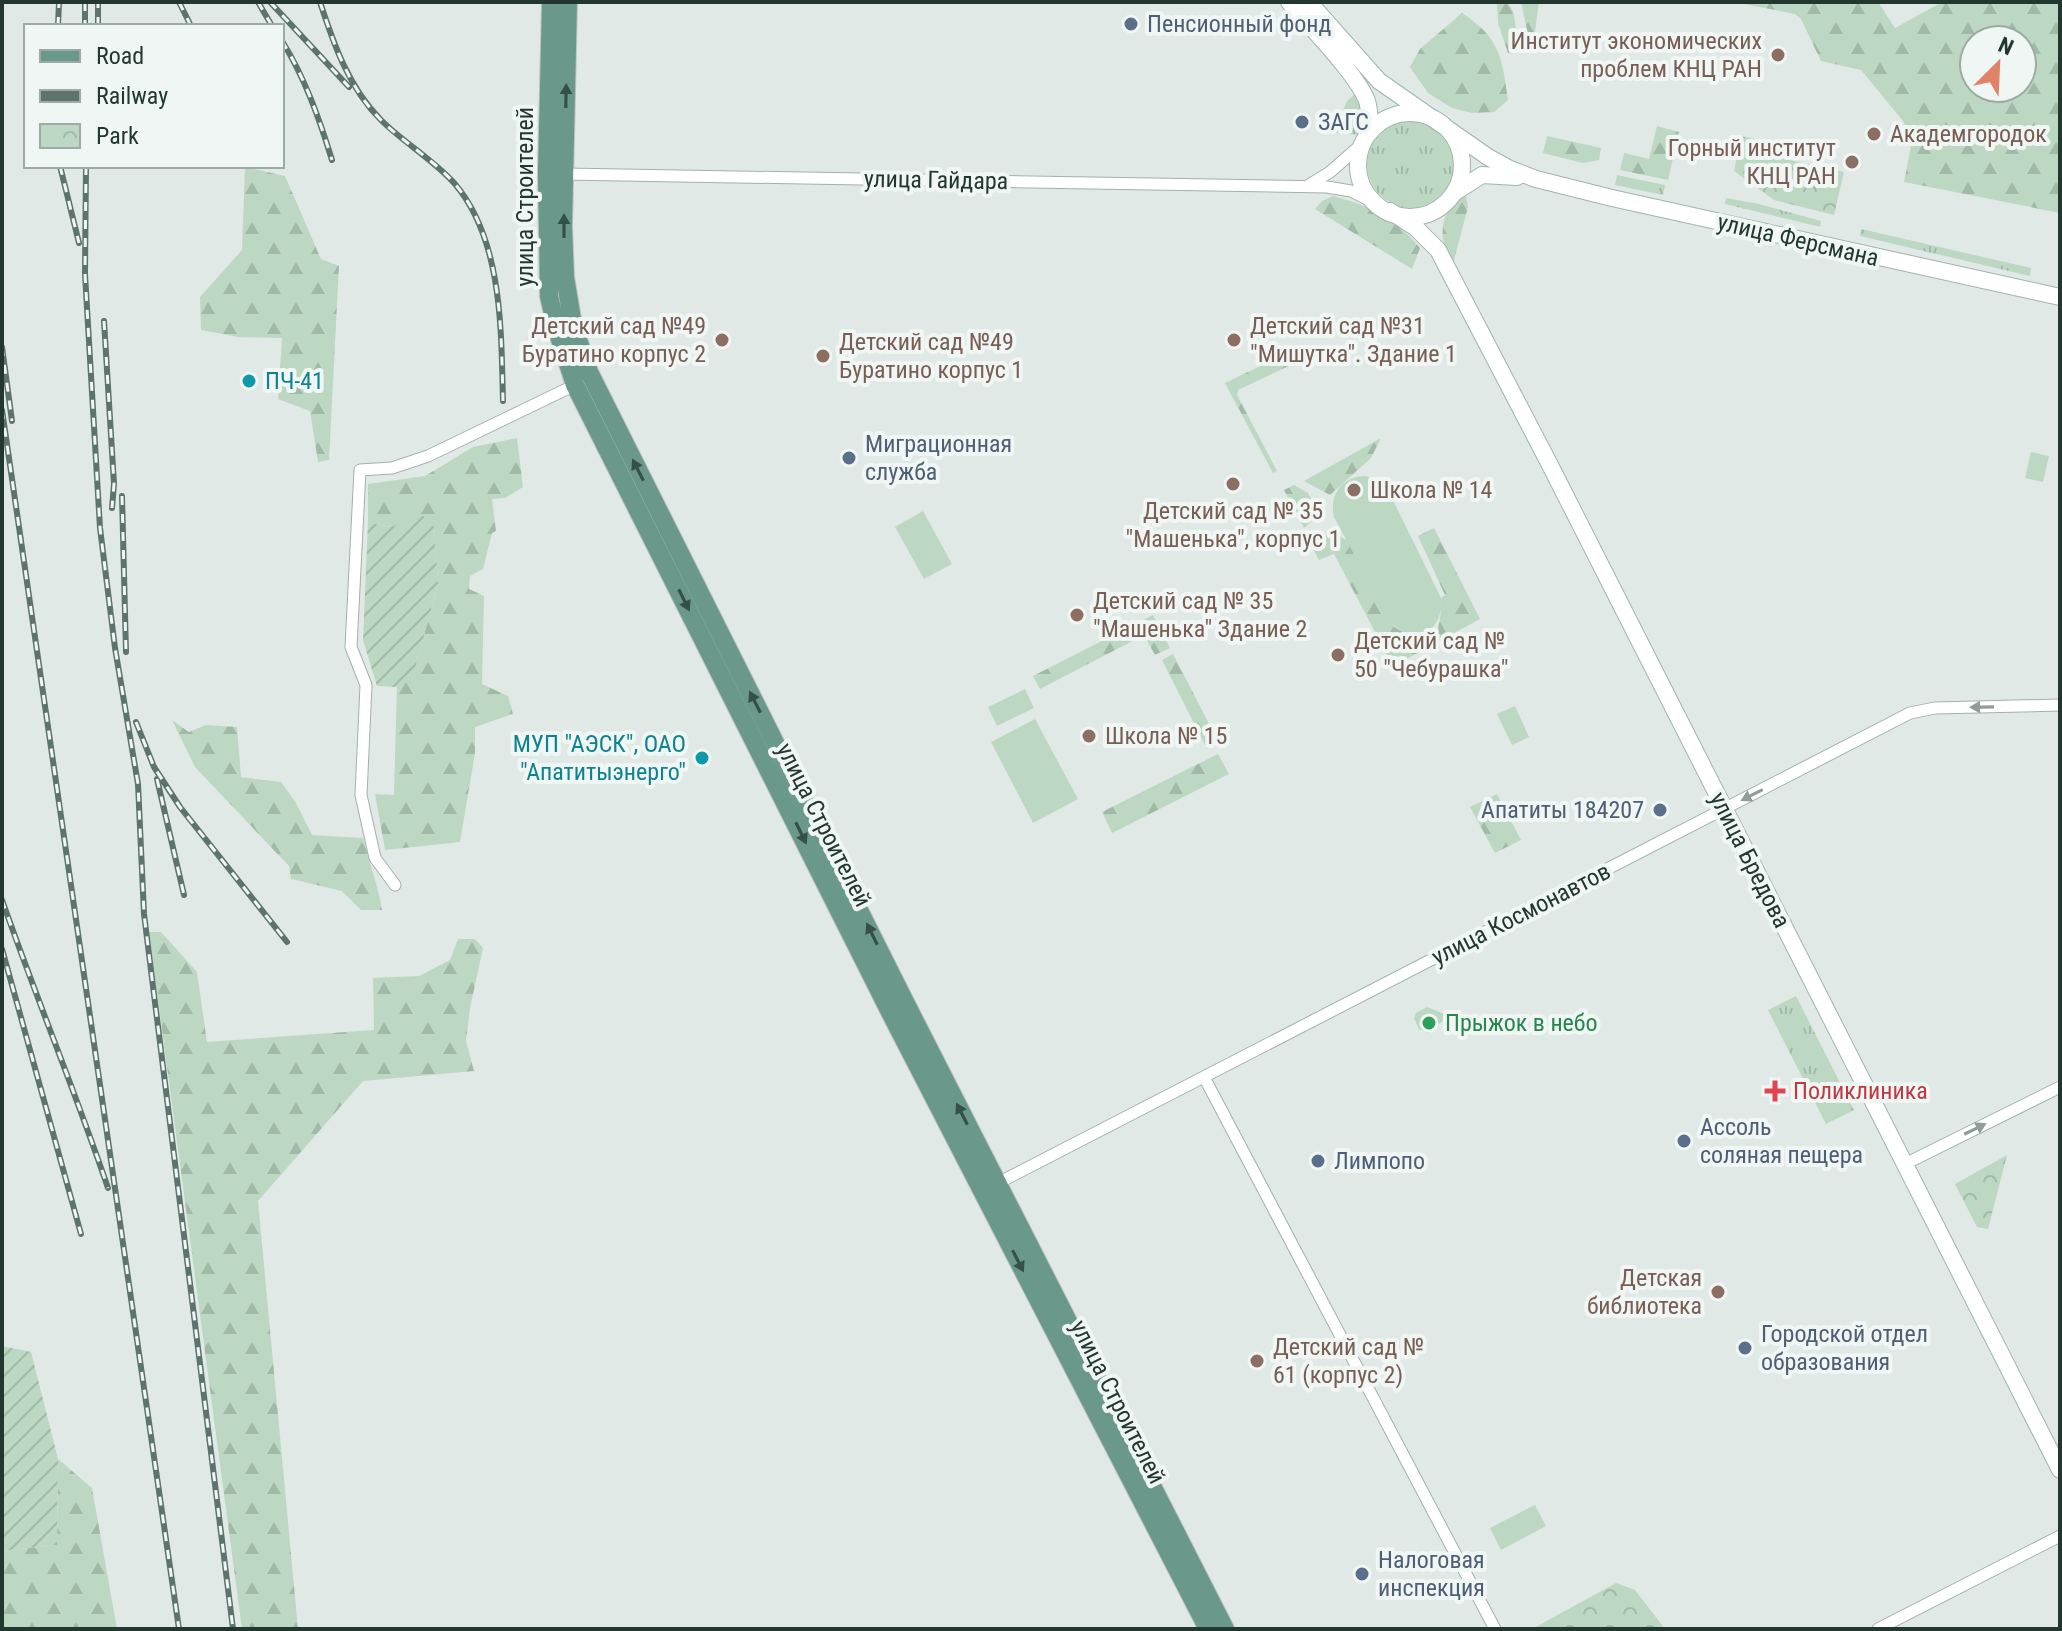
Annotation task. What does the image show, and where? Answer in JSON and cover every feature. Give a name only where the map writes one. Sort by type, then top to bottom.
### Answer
[{"type":"main road","name":"улица Строителей","points":[[551,2],[556,174],[565,277],[573,325],[589,372],[669,550]]},
{"type":"main road","name":"улица Строителей","points":[[568,2],[549,296],[575,385],[669,550],[1095,1393],[1208,1629]]},
{"type":"main road","name":"улица Строителей","points":[[1095,1393],[1225,1629]]},
{"type":"street","points":[[1289,2],[1357,82],[1367,101],[1370,120],[1357,168],[1359,179],[1370,197],[1416,228],[1438,250]]},
{"type":"street","name":"улица Ферсмана","points":[[1309,2],[1368,72],[1488,157],[1536,179]]},
{"type":"street","points":[[1308,186],[1391,116],[1411,113],[1439,124],[1458,141],[1461,151],[1459,181],[1436,228],[1438,250]]},
{"type":"street","name":"улица Гайдара","points":[[556,174],[1308,186],[1351,191],[1386,209]]},
{"type":"street","name":"улица Ферсмана","points":[[1450,198],[1482,175],[1536,179],[1831,248],[2060,297]]},
{"type":"street","points":[[1386,209],[1421,218],[1439,210],[1450,198]]},
{"type":"street","name":"улица Бредова","points":[[1438,250],[2060,1470]]},
{"type":"street","points":[[395,885],[375,858],[361,795],[366,685],[351,647],[360,470],[392,468],[428,456],[575,385]]},
{"type":"street","name":"улица Космонавтов","points":[[990,1187],[1910,713],[1935,708],[2060,705]]},
{"type":"street","points":[[1204,1077],[1495,1629]]},
{"type":"street","points":[[1905,1164],[2060,1087]]},
{"type":"street","points":[[1878,1629],[2060,1536]]},
{"type":"green space","points":[[1497,2],[1507,2],[1513,11],[1520,50],[1508,53],[1498,23]]},
{"type":"green space","points":[[1521,2],[1539,2],[1532,53]]},
{"type":"green space","points":[[1734,2],[1878,2],[1895,28],[1942,2],[2060,2],[2060,213],[1904,182],[1912,141],[1903,121],[1861,70],[1821,61],[1801,19],[1795,14]]},
{"type":"green space","points":[[1462,13],[1492,40],[1501,60],[1508,100],[1494,112],[1472,113],[1452,108],[1428,93],[1410,67],[1420,49]]},
{"type":"green space","points":[[1357,92],[1363,113],[1359,135],[1334,133],[1347,101]]},
{"type":"green space","points":[[1411,120],[1428,124],[1442,133],[1451,147],[1455,164],[1451,181],[1442,195],[1428,204],[1411,208],[1394,204],[1380,195],[1371,181],[1367,164],[1371,147],[1380,133],[1394,124]]},
{"type":"green space","points":[[1657,126],[1679,132],[1668,180],[1620,170],[1624,153],[1649,159]]},
{"type":"green space","points":[[1547,136],[1601,148],[1599,160],[1583,163],[1543,153]]},
{"type":"green space","points":[[1741,136],[1769,142],[1776,157],[1844,172],[1834,215],[1774,200],[1734,171]]},
{"type":"green space","points":[[245,168],[285,176],[321,259],[339,266],[329,460],[318,462],[310,411],[278,399],[282,338],[238,337],[201,330],[200,297],[242,250]]},
{"type":"green space","points":[[1617,175],[1665,185],[1663,195],[1615,185]]},
{"type":"green space","points":[[1465,189],[1468,207],[1454,260],[1448,261],[1443,240],[1444,222],[1451,206]]},
{"type":"green space","points":[[1333,196],[1371,209],[1401,229],[1420,248],[1412,269],[1315,209]]},
{"type":"green space","points":[[1726,198],[1821,221],[1820,227],[1725,204]]},
{"type":"green space","points":[[1861,229],[2031,268],[2030,276],[1860,236]]},
{"type":"green space","points":[[1290,352],[1295,363],[1238,390],[1237,395],[1277,471],[1273,473],[1225,383]]},
{"type":"green space","points":[[517,438],[523,487],[505,498],[492,499],[496,531],[492,533],[483,569],[470,576],[469,589],[484,596],[482,684],[508,696],[513,714],[475,727],[475,753],[460,842],[385,850],[375,794],[394,795],[397,687],[412,678],[438,584],[434,528],[391,527],[368,522],[368,484],[425,476],[473,447]]},
{"type":"green space","points":[[1381,438],[1371,458],[1330,495],[1304,481]]},
{"type":"green space","points":[[2031,452],[2049,456],[2043,482],[2025,478]]},
{"type":"green space","points":[[1366,476],[1381,482],[1388,490],[1441,598],[1438,619],[1433,627],[1418,635],[1400,630],[1391,623],[1334,517],[1336,493],[1351,479]]},
{"type":"green space","points":[[1294,485],[1308,493],[1316,509],[1312,521],[1304,528],[1284,490]]},
{"type":"green space","points":[[923,511],[952,564],[924,579],[895,527]]},
{"type":"green space","points":[[423,516],[434,527],[438,584],[412,679],[397,687],[377,686],[363,640],[368,522],[391,527]]},
{"type":"green space","points":[[1434,528],[1480,619],[1439,641],[1441,598],[1445,595],[1418,536]]},
{"type":"green space","points":[[1337,535],[1348,541],[1394,627],[1407,634],[1427,632],[1433,645],[1393,666],[1334,554],[1319,560],[1307,537]]},
{"type":"green space","points":[[1153,615],[1170,648],[1155,655],[1144,635],[1040,689],[1033,676]]},
{"type":"green space","points":[[1173,654],[1219,743],[1207,749],[1162,660]]},
{"type":"green space","points":[[1025,689],[1034,708],[997,726],[988,707]]},
{"type":"green space","points":[[1515,706],[1529,737],[1512,745],[1497,714]]},
{"type":"green space","points":[[1035,719],[1078,799],[1033,823],[991,742]]},
{"type":"green space","points":[[172,720],[189,732],[206,725],[237,727],[241,777],[281,782],[312,835],[363,838],[382,910],[361,910],[342,891],[291,879],[289,866],[195,767]]},
{"type":"green space","points":[[1218,754],[1229,774],[1112,833],[1102,812]]},
{"type":"green space","points":[[1497,794],[1521,840],[1495,853],[1470,807]]},
{"type":"green space","points":[[149,932],[161,932],[197,972],[207,1042],[374,1030],[373,978],[419,976],[450,960],[458,939],[475,939],[483,948],[466,1041],[474,1071],[363,1081],[258,1201],[298,1629],[242,1629]]},
{"type":"green space","points":[[1796,996],[1854,1110],[1826,1124],[1768,1010]]},
{"type":"green space","name":"Прыжок в небо","points":[[1427,1007],[1449,1016],[1428,1033],[1419,1029],[1414,1018],[1416,1013]]},
{"type":"green space","points":[[2007,1155],[1988,1229],[1977,1227],[1955,1184]]},
{"type":"green space","points":[[2,1346],[31,1352],[58,1459],[57,1545],[2,1551]]},
{"type":"green space","points":[[58,1459],[92,1488],[117,1629],[2,1629],[2,1551],[57,1545]]},
{"type":"green space","points":[[1535,1505],[1546,1526],[1501,1550],[1490,1528]]},
{"type":"green space","points":[[1616,1583],[1635,1590],[1665,1629],[1532,1629]]},
{"type":"railway","points":[[58,24],[59,2]]},
{"type":"railway","points":[[85,2],[85,24]]},
{"type":"railway","points":[[98,2],[98,24]]},
{"type":"railway","points":[[179,2],[190,24]]},
{"type":"railway","points":[[258,2],[271,24]]},
{"type":"railway","points":[[270,2],[349,87]]},
{"type":"railway","points":[[320,2],[351,80],[370,108],[438,167],[471,207],[491,259],[496,288],[503,401]]},
{"type":"railway","points":[[284,44],[311,99],[332,160]]},
{"type":"railway","points":[[60,168],[79,243]]},
{"type":"railway","points":[[86,168],[85,274],[100,528],[115,648],[138,784],[144,914],[233,1629]]},
{"type":"railway","points":[[104,321],[114,484],[112,508]]},
{"type":"railway","points":[[2,347],[12,421]]},
{"type":"railway","points":[[2,410],[179,1629]]},
{"type":"railway","points":[[122,496],[126,652]]},
{"type":"railway","points":[[136,722],[154,767],[180,807],[287,942]]},
{"type":"railway","points":[[157,779],[184,895]]},
{"type":"railway","points":[[2,900],[108,1188]]},
{"type":"railway","points":[[2,949],[81,1234]]},
{"type":"place","name":"Пенсионный фонд","points":[[1131,24]]},
{"type":"place","name":"Институт экономических проблем КНЦ РАН","points":[[1778,55]]},
{"type":"place","name":"ЗАГС","points":[[1302,122]]},
{"type":"place","name":"Академгородок","points":[[1874,134]]},
{"type":"place","name":"Горный институт КНЦ РАН","points":[[1852,162]]},
{"type":"place","name":"Детский сад №49 Буратино корпус 2","points":[[722,340]]},
{"type":"place","name":"Детский сад №31 \"Мишутка\". Здание 1","points":[[1234,340]]},
{"type":"place","name":"Детский сад №49 Буратино корпус 1","points":[[823,356]]},
{"type":"place","name":"ПЧ-41","points":[[249,381]]},
{"type":"place","name":"Миграционная служба","points":[[849,458]]},
{"type":"place","name":"Детский сад № 35 \"Машенька\", корпус 1","points":[[1233,484]]},
{"type":"place","name":"Школа № 14","points":[[1354,490]]},
{"type":"place","name":"Детский сад № 35 \"Машенька\" Здание 2","points":[[1077,615]]},
{"type":"place","name":"Детский сад № 50 \"Чебурашка\"","points":[[1338,655]]},
{"type":"place","name":"Школа № 15","points":[[1089,736]]},
{"type":"place","name":"МУП \"АЭСК\", ОАО \"Апатитыэнерго\"","points":[[702,758]]},
{"type":"place","name":"Апатиты 184207","points":[[1660,810]]},
{"type":"place","name":"Прыжок в небо","points":[[1429,1023]]},
{"type":"place","name":"Поликлиника","points":[[1775,1091]]},
{"type":"place","name":"Ассоль соляная пещера","points":[[1684,1141]]},
{"type":"place","name":"Лимпопо","points":[[1318,1161]]},
{"type":"place","name":"Детская библиотека","points":[[1718,1292]]},
{"type":"place","name":"Городской отдел образования","points":[[1745,1348]]},
{"type":"place","name":"Детский сад № 61 (корпус 2)","points":[[1257,1361]]},
{"type":"place","name":"Налоговая инспекция","points":[[1362,1574]]}]
